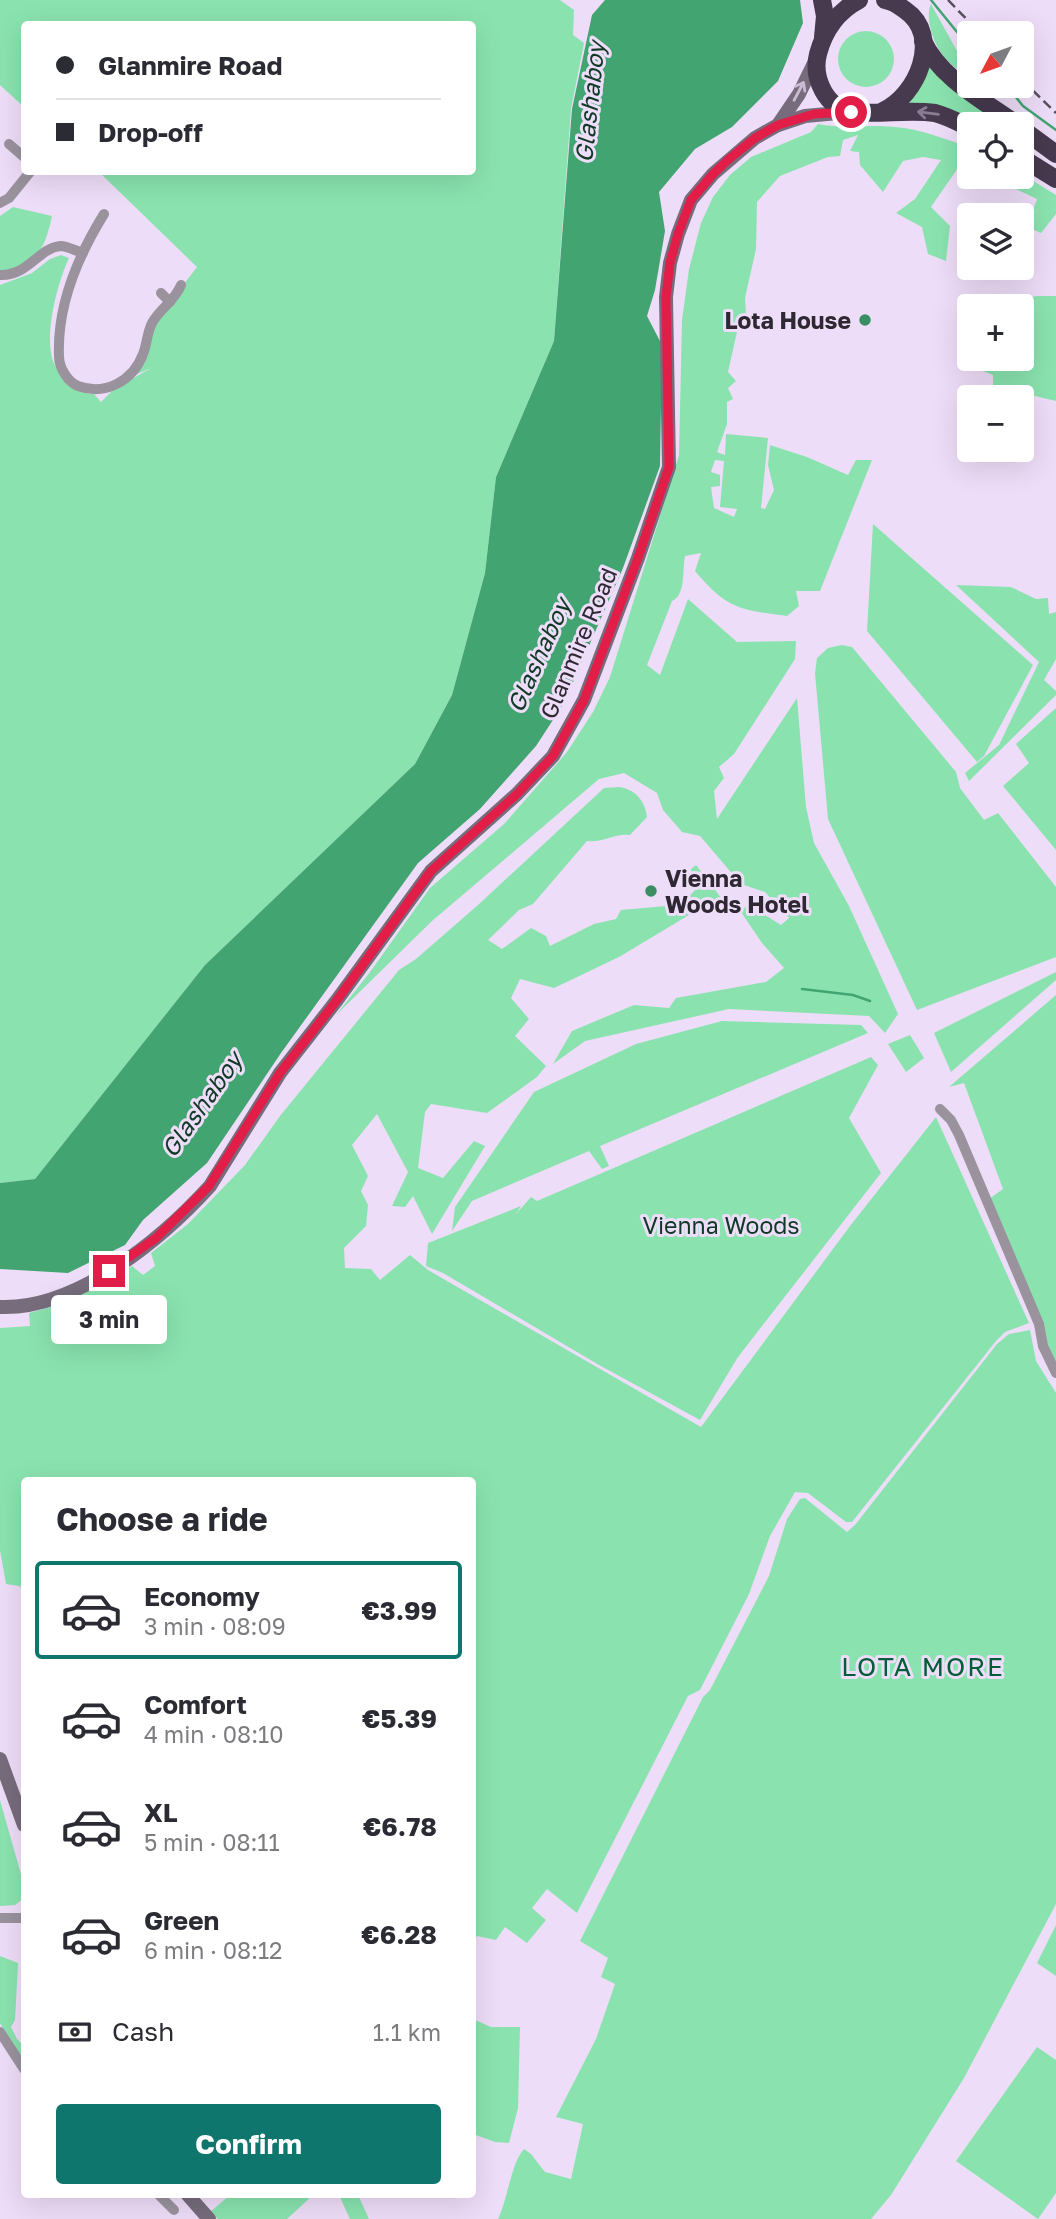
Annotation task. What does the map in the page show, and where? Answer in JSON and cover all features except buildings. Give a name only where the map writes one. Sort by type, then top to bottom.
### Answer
[{"type":"highway","points":[[822,0],[825,16],[815,66],[824,94],[851,112],[936,113],[957,121]]},
{"type":"highway","points":[[820,48],[836,17],[859,0]]},
{"type":"highway","points":[[886,0],[911,14],[930,55],[944,70],[1000,112]]},
{"type":"highway","points":[[883,111],[895,106],[914,84],[924,53],[923,41]]},
{"type":"highway","points":[[1034,138],[1056,154]]},
{"type":"highway","points":[[1034,165],[1056,179]]},
{"type":"main road","points":[[778,125],[799,93],[820,48]]},
{"type":"main road","name":"Glanmire Road","points":[[0,1307],[36,1305],[61,1297],[109,1271],[156,1238],[209,1186],[280,1073],[431,871],[517,794],[553,756],[584,700],[669,467],[666,297],[670,263],[691,200],[713,174],[755,138],[778,125],[814,114],[851,112]]},
{"type":"main road","points":[[0,1759],[21,1817]]},
{"type":"main road","points":[[191,2198],[209,2219]]},
{"type":"street","points":[[9,144],[21,154]]},
{"type":"street","points":[[0,202],[9,198],[28,175]]},
{"type":"street","points":[[104,214],[82,253],[66,298],[59,358],[63,371],[73,384],[97,391],[118,384],[142,356],[150,328],[161,309],[177,295],[180,285]]},
{"type":"street","points":[[0,275],[19,272],[51,248],[62,246],[82,253]]},
{"type":"street","points":[[161,293],[170,302]]},
{"type":"street","points":[[940,1109],[959,1135],[1039,1324],[1043,1346],[1056,1373]]},
{"type":"street","points":[[0,1918],[21,1918]]},
{"type":"street","points":[[0,2032],[21,2065]]},
{"type":"street","points":[[162,2198],[174,2210]]},
{"type":"green space","points":[[0,0],[560,0],[574,10],[573,35],[584,43],[571,109],[554,341],[496,477],[485,573],[452,695],[415,764],[205,965],[35,1179],[0,1183],[0,285],[32,273],[50,259],[61,255],[69,258],[53,309],[50,337],[53,361],[72,386],[84,393],[94,394],[101,402],[113,390],[151,368],[130,377],[150,328],[197,267],[102,175],[476,175],[476,21],[21,21],[21,104],[0,85]]},
{"type":"green space","points":[[931,4],[957,51],[957,69],[938,49],[930,25]]},
{"type":"green space","points":[[866,31],[877,33],[886,39],[892,48],[892,70],[886,79],[877,85],[866,87],[855,85],[846,79],[840,70],[838,59],[840,48],[846,39],[855,33]]},
{"type":"green space","points":[[930,61],[957,83],[957,98],[975,98],[992,112],[957,112],[957,119],[906,105]]},
{"type":"green space","points":[[818,124],[904,128],[957,143],[957,169],[931,207],[950,226],[946,261],[928,254],[922,227],[896,213],[915,199],[941,160],[923,157],[903,161],[883,192],[860,165],[859,152],[850,151],[858,135],[843,140],[840,156],[828,157],[780,176],[757,202],[756,249],[745,298],[746,315],[739,323],[728,372],[736,381],[728,388],[733,399],[727,402],[727,424],[717,452],[725,455],[726,434],[768,438],[761,508],[765,509],[774,490],[768,465],[770,445],[848,475],[856,460],[872,460],[820,591],[796,591],[799,606],[787,616],[757,612],[735,606],[706,584],[695,571],[701,553],[685,556],[680,594],[672,601],[647,665],[660,675],[688,599],[737,642],[796,641],[795,659],[734,754],[719,767],[724,778],[714,791],[717,819],[797,698],[806,807],[814,843],[849,906],[898,1014],[885,1033],[869,1016],[729,1009],[585,1041],[553,1064],[572,1031],[634,1005],[669,1008],[676,998],[766,982],[784,968],[762,943],[741,912],[748,904],[781,925],[789,918],[765,892],[741,884],[700,836],[682,832],[663,810],[657,793],[624,773],[599,779],[432,921],[336,1015],[430,888],[504,824],[567,752],[593,712],[610,677],[679,455],[682,320],[689,269],[701,223],[713,197],[730,175],[751,157],[811,132]],"holes":[[[715,460],[724,461],[720,507],[737,509],[734,517],[714,508],[711,487],[720,486],[720,475],[711,472]]]},
{"type":"green space","points":[[1034,181],[1056,195],[1056,214],[1041,233],[1034,230],[1034,207],[1037,199],[1016,189],[1034,189]]},
{"type":"green space","points":[[13,207],[52,216],[46,239],[36,255],[0,275],[0,216]]},
{"type":"green space","points":[[1056,296],[1056,401],[1034,396],[1034,385],[993,385],[993,375],[983,371],[1034,371],[1034,297]]},
{"type":"green space","points":[[873,524],[1033,665],[984,756],[977,762],[867,631]]},
{"type":"green space","points":[[956,585],[1011,587],[1036,599],[1048,598],[1049,614],[1056,612],[1056,659],[1044,680],[1056,691],[1056,695],[969,781],[965,773],[999,745],[1039,662]]},
{"type":"green space","points":[[842,645],[852,647],[956,772],[960,788],[984,820],[998,813],[1056,887],[1056,957],[917,1010],[828,819],[815,673],[817,658],[828,648]]},
{"type":"green space","points":[[1056,708],[1056,850],[1003,786],[1029,763],[1016,744]]},
{"type":"green space","points":[[620,787],[631,791],[639,797],[647,817],[630,835],[587,841],[533,904],[519,910],[488,940],[502,949],[531,928],[546,936],[550,946],[594,924],[616,919],[621,910],[677,905],[684,902],[695,890],[691,869],[696,865],[722,899],[694,912],[619,957],[554,988],[520,979],[511,998],[529,1019],[515,1036],[546,1066],[537,1077],[487,1113],[431,1104],[425,1112],[418,1168],[443,1178],[474,1141],[485,1146],[432,1234],[413,1196],[405,1207],[392,1206],[408,1172],[377,1114],[352,1145],[368,1176],[361,1191],[368,1205],[366,1226],[344,1248],[345,1268],[371,1269],[380,1280],[410,1255],[428,1270],[701,1427],[850,1226],[936,1117],[1029,1323],[1005,1332],[996,1341],[852,1522],[846,1522],[808,1493],[795,1492],[770,1536],[749,1594],[700,1690],[688,1696],[577,1913],[547,1889],[532,1908],[546,1920],[527,1943],[505,1927],[496,1940],[477,1936],[476,1938],[476,1477],[21,1477],[21,1588],[6,1584],[0,1550],[0,1328],[30,1326],[29,1313],[68,1302],[132,1266],[143,1275],[155,1266],[151,1253],[188,1224],[245,1165],[280,1116],[399,970],[416,959],[478,905],[604,788]]},
{"type":"green space","points":[[1056,972],[1056,980],[951,1072],[934,1033]]},
{"type":"green space","points":[[1056,995],[1056,1371],[1040,1323],[989,1199],[1003,1189],[964,1083],[949,1087]]},
{"type":"green space","name":"Vienna Woods","points":[[722,1021],[861,1025],[868,1033],[600,1146],[609,1166],[602,1169],[589,1151],[472,1201],[452,1231],[455,1207],[534,1092],[636,1044]]},
{"type":"green space","points":[[910,1035],[924,1058],[906,1072],[888,1044]]},
{"type":"green space","name":"Vienna Woods","points":[[871,1057],[878,1065],[849,1118],[881,1173],[738,1357],[700,1420],[599,1365],[443,1273],[426,1266],[428,1243],[521,1206],[516,1214],[531,1197],[537,1201]]},
{"type":"green space","points":[[1030,1330],[1036,1361],[1056,1393],[1056,1904],[964,2078],[891,2195],[871,2219],[498,2219],[516,2163],[524,2149],[545,2172],[571,2179],[583,2124],[556,2117],[596,2039],[615,1984],[601,1977],[608,1958],[580,1941],[703,1697],[710,1690],[769,1576],[787,1519],[800,1499],[805,1498],[847,1532],[997,1344],[1009,1334]]},
{"type":"green space","points":[[0,1800],[21,1874],[21,1900],[15,1905],[0,1906]]},
{"type":"green space","points":[[1056,1925],[1056,1976],[1037,1963]]},
{"type":"green space","points":[[0,1956],[18,1963],[15,2020],[11,2027],[21,2043],[21,2057],[0,2023]]},
{"type":"green space","points":[[476,2020],[491,2027],[520,2027],[518,2108],[509,2143],[495,2142],[476,2135]]},
{"type":"green space","points":[[1037,2047],[1056,2060],[1056,2193],[1038,2219],[956,2161]]},
{"type":"green space","points":[[226,2198],[310,2198],[287,2219],[218,2219],[210,2212]]},
{"type":"green space","points":[[340,2198],[359,2198],[369,2219],[350,2219]]},
{"type":"water","name":"Glashaboy","points":[[605,0],[800,0],[803,23],[778,81],[732,127],[695,149],[659,192],[665,231],[655,290],[647,316],[662,345],[660,466],[623,568],[564,703],[536,746],[480,809],[418,863],[281,1053],[207,1163],[143,1220],[125,1245],[68,1273],[0,1269],[0,1183],[35,1179],[205,965],[415,764],[452,695],[485,573],[496,477],[554,341],[572,109],[592,15]]},
{"type":"waterway","points":[[931,0],[957,32]]},
{"type":"waterway","points":[[1017,98],[1023,106],[1056,130]]},
{"type":"waterway","points":[[802,989],[853,995],[870,1001]]},
{"type":"railway","points":[[948,0],[968,21]]},
{"type":"railway","points":[[1034,92],[1056,113]]},
{"type":"place","name":"Lota House","points":[[865,320]]},
{"type":"place","name":"Vienna Woods Hotel","points":[[651,891]]},
{"type":"district","name":"LOTA MORE","points":[[923,1666]]},
{"type":"route","points":[[109,1271],[156,1238],[209,1186],[280,1073],[431,871],[517,794],[553,756],[584,700],[669,467],[666,297],[670,263],[691,200],[729,159],[755,138],[778,125],[814,114],[851,112]]}]
